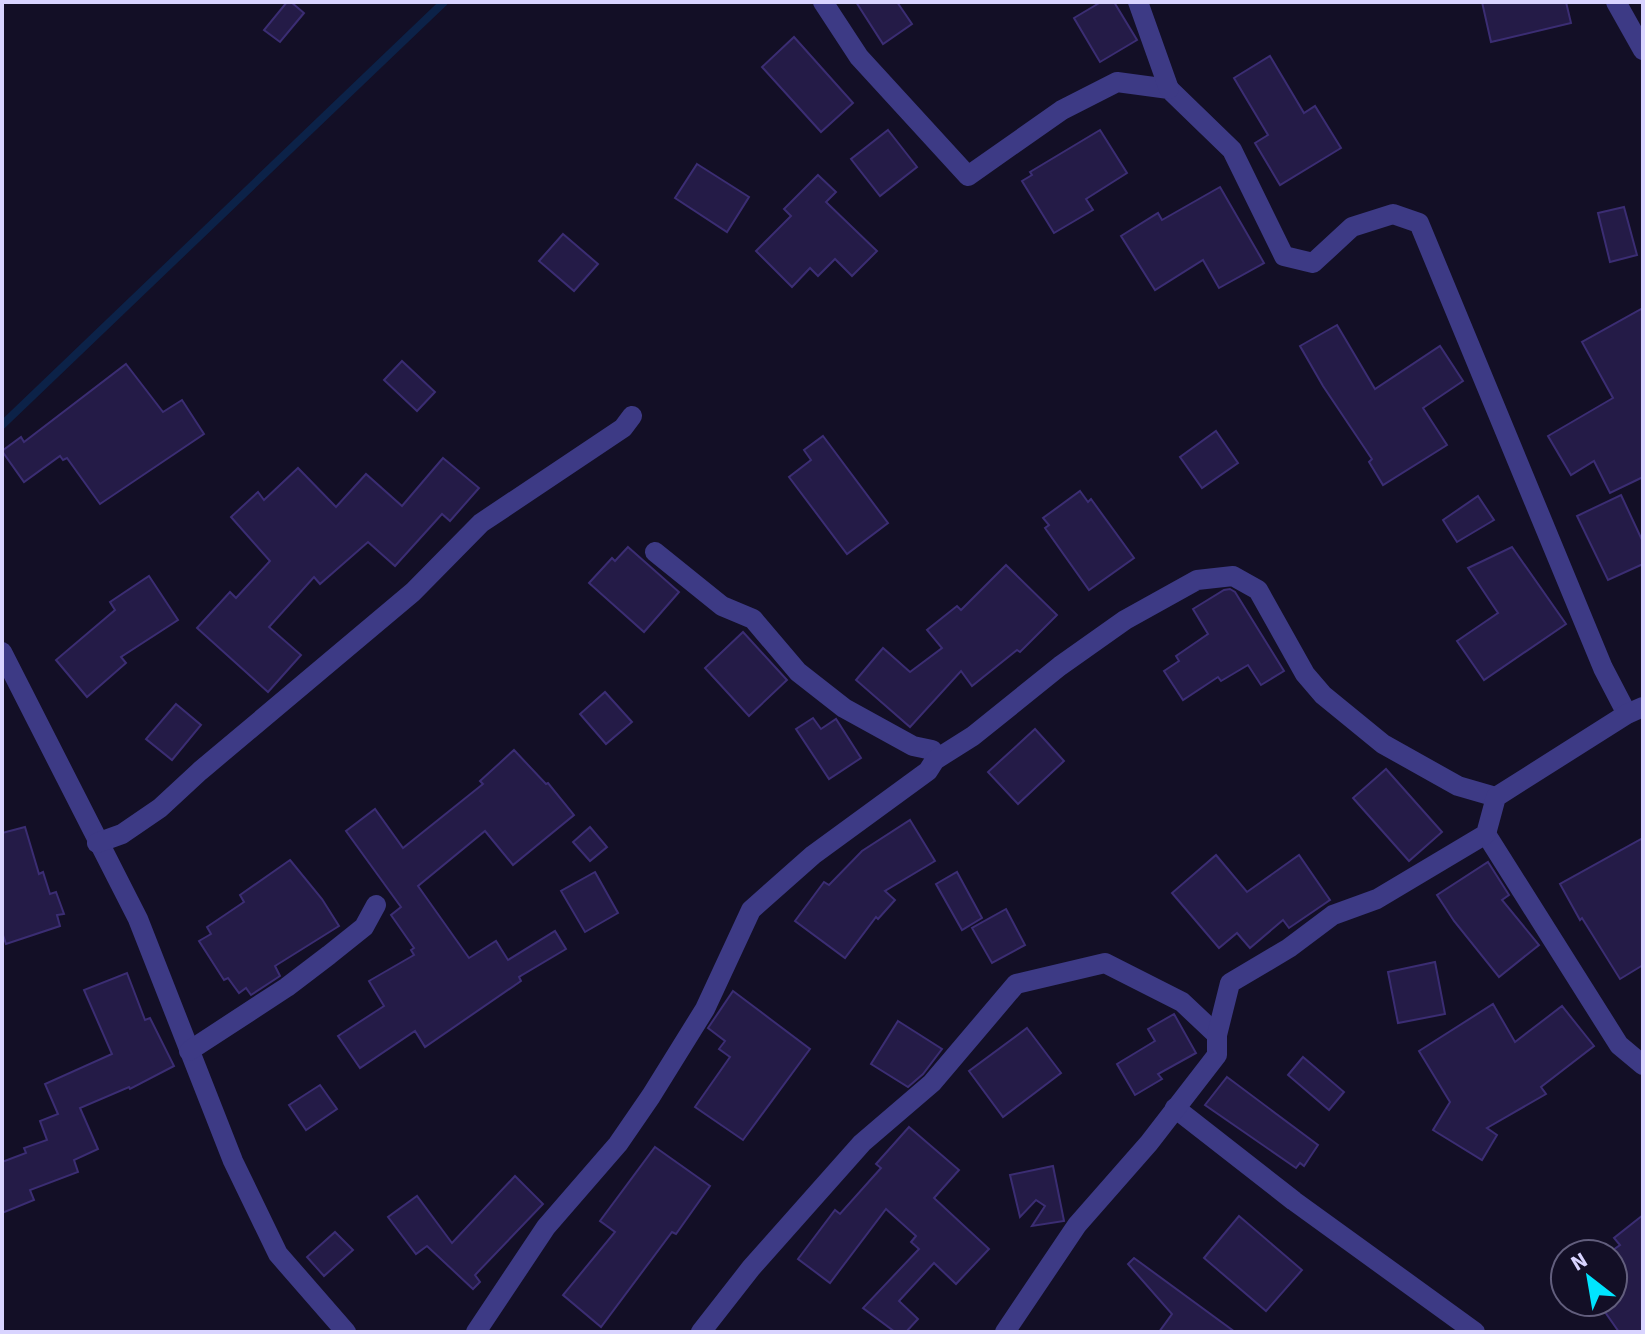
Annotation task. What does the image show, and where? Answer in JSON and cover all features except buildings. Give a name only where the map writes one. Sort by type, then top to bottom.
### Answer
[{"type":"street","points":[[823,2],[859,57],[968,176],[1062,110],[1117,82],[1169,89]]},
{"type":"street","points":[[1005,1332],[1077,1225],[1149,1143],[1217,1055],[1217,1035],[1230,983],[1289,948],[1333,915],[1377,899],[1486,834],[1496,797],[1635,711],[1603,668],[1419,223],[1393,214],[1352,227],[1313,263],[1284,256],[1232,150],[1169,89],[1138,2]]},
{"type":"street","points":[[1616,2],[1643,50]]},
{"type":"street","points":[[97,843],[122,834],[160,808],[413,592],[481,523],[623,428],[632,416]]},
{"type":"street","points":[[655,552],[722,606],[753,619],[798,672],[844,708],[913,746],[932,750],[935,760]]},
{"type":"street","points":[[476,1332],[546,1227],[618,1144],[651,1096],[705,1009],[751,910],[813,855],[928,771],[935,760],[973,736],[1060,666],[1125,620],[1197,580],[1233,576],[1258,590],[1305,674],[1323,695],[1383,744],[1458,786],[1496,797]]},
{"type":"street","points":[[2,652],[138,919],[233,1161],[278,1254],[346,1332]]},
{"type":"street","points":[[1486,834],[1619,1045],[1643,1065]]},
{"type":"street","points":[[189,1051],[287,987],[329,955],[364,927],[376,905]]},
{"type":"street","points":[[701,1332],[751,1268],[862,1143],[932,1083],[1016,984],[1105,963],[1182,1002],[1217,1035]]},
{"type":"street","points":[[1175,1108],[1294,1201],[1475,1332]]},
{"type":"waterway","points":[[2,425],[444,2]]}]
